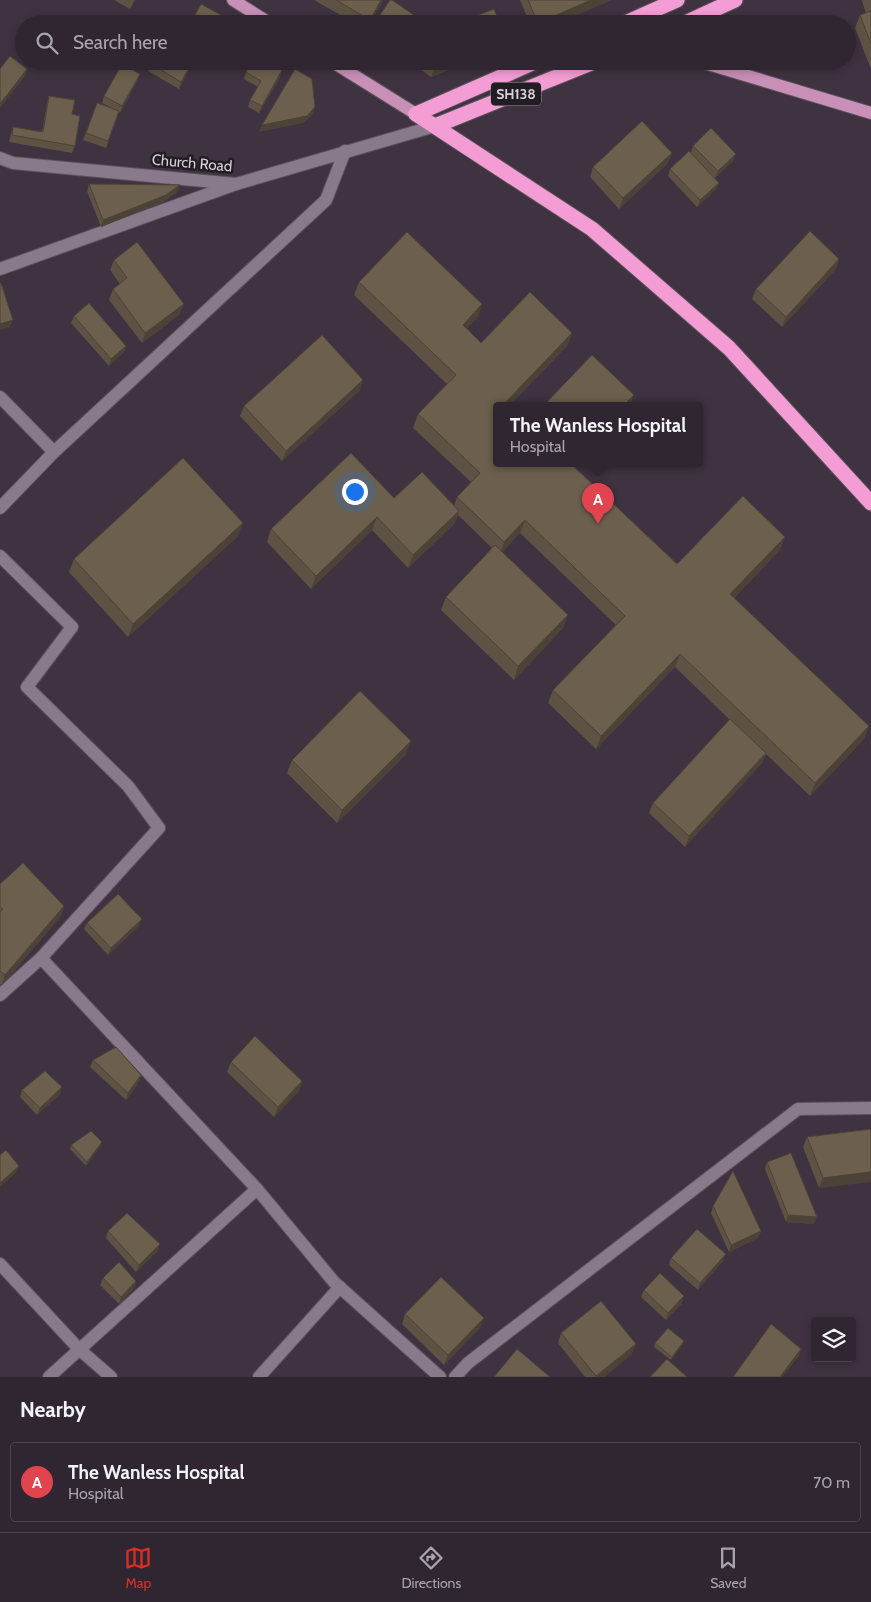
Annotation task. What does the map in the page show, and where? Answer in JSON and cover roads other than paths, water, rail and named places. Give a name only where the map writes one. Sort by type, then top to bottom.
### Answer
[{"type":"highway","points":[[643,15],[677,0]]},
{"type":"highway","points":[[702,15],[735,0]]},
{"type":"highway","points":[[416,114],[517,70]]},
{"type":"highway","name":"SH138","points":[[435,126],[574,70]]},
{"type":"highway","points":[[416,114],[592,229],[729,348],[871,503]]},
{"type":"main road","points":[[233,0],[257,15]]},
{"type":"main road","points":[[345,70],[416,114]]},
{"type":"main road","points":[[728,70],[871,113]]},
{"type":"street","name":"Church Road","points":[[0,158],[13,163],[236,184],[435,126]]},
{"type":"street","points":[[0,508],[54,452],[326,200],[345,151]]},
{"type":"street","points":[[0,269],[236,184]]},
{"type":"street","points":[[0,397],[54,452]]},
{"type":"street","points":[[0,556],[72,627],[28,687],[128,786],[159,828],[41,958],[0,995]]},
{"type":"street","points":[[41,958],[257,1189],[340,1287],[440,1377]]},
{"type":"street","points":[[455,1377],[468,1363],[798,1108],[871,1108]]},
{"type":"street","points":[[49,1377],[257,1189]]},
{"type":"street","points":[[0,1264],[79,1349],[111,1377]]},
{"type":"street","points":[[259,1377],[340,1287]]},
{"type":"place","name":"The Wanless Hospital","points":[[598,524]]}]
